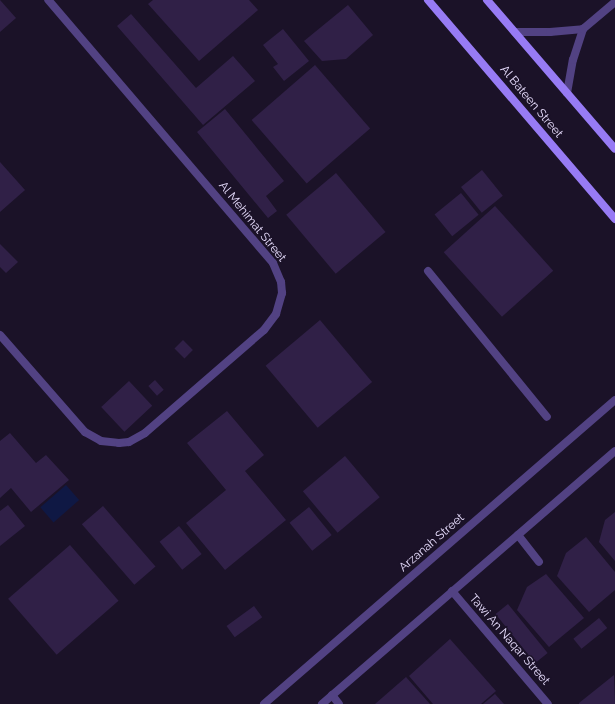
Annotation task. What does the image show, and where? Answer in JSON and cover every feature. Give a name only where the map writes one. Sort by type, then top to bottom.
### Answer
[{"type":"main road","name":"Al Bateen Street","points":[[428,0],[615,219]]},
{"type":"main road","points":[[487,0],[615,150]]},
{"type":"street","name":"Al Mehimat Street","points":[[0,335],[85,432],[101,441],[120,443],[129,442],[145,433],[264,330],[276,314],[282,293],[281,282],[273,263],[48,0]]},
{"type":"street","points":[[567,93],[573,60],[583,29],[614,2]]},
{"type":"street","points":[[515,32],[583,29]]},
{"type":"street","points":[[428,271],[547,417]]},
{"type":"street","name":"Arzanah Street","points":[[264,704],[615,400]]},
{"type":"street","points":[[322,704],[615,451]]},
{"type":"street","points":[[518,535],[539,562]]},
{"type":"street","name":"Tawi An Naqar Street","points":[[452,591],[548,704]]},
{"type":"street","points":[[332,695],[339,704]]},
{"type":"shaded area","points":[[66,485],[79,500],[53,522],[40,507]]},
{"type":"building","points":[[0,0],[16,18],[0,32]]},
{"type":"building","points":[[153,0],[249,0],[258,10],[199,61],[148,4]]},
{"type":"building","points":[[348,5],[373,35],[346,59],[322,61],[304,41]]},
{"type":"building","points":[[131,14],[196,88],[233,56],[255,81],[203,125],[117,26]]},
{"type":"building","points":[[283,29],[309,61],[284,81],[273,67],[278,64],[263,45]]},
{"type":"building","points":[[315,65],[370,128],[307,184],[252,120]]},
{"type":"building","points":[[225,109],[284,181],[266,196],[277,211],[268,218],[197,132]]},
{"type":"building","points":[[0,162],[25,190],[0,212]]},
{"type":"building","points":[[482,170],[503,196],[482,213],[461,187]]},
{"type":"building","points":[[336,173],[385,232],[336,274],[286,215]]},
{"type":"building","points":[[461,193],[479,215],[452,236],[435,214]]},
{"type":"building","points":[[495,206],[553,271],[502,317],[444,252]]},
{"type":"building","points":[[0,244],[18,262],[6,273],[0,267]]},
{"type":"building","points":[[320,320],[372,382],[318,428],[266,366]]},
{"type":"building","points":[[183,340],[193,350],[184,358],[175,348]]},
{"type":"building","points":[[155,380],[164,390],[157,396],[148,386]]},
{"type":"building","points":[[129,381],[152,406],[124,432],[101,407]]},
{"type":"building","points":[[227,411],[264,455],[245,471],[286,520],[225,570],[186,523],[226,490],[187,443]]},
{"type":"building","points":[[10,433],[36,463],[46,455],[69,480],[31,512],[11,488],[0,498],[0,441]]},
{"type":"building","points":[[345,456],[380,497],[338,533],[303,491]]},
{"type":"building","points":[[8,505],[25,526],[0,546],[0,511]]},
{"type":"building","points":[[103,506],[155,566],[134,585],[82,524]]},
{"type":"building","points":[[309,507],[332,535],[312,551],[290,523]]},
{"type":"building","points":[[615,512],[615,561],[599,542],[605,520]]},
{"type":"building","points":[[179,526],[202,554],[182,570],[160,542]]},
{"type":"building","points":[[586,537],[615,572],[615,590],[589,612],[557,576],[566,553]]},
{"type":"building","points":[[70,545],[119,601],[57,655],[8,599]]},
{"type":"building","points":[[546,574],[584,618],[549,647],[517,610],[527,587]]},
{"type":"building","points":[[508,604],[548,653],[535,663],[496,614]]},
{"type":"building","points":[[254,606],[262,617],[235,637],[226,626]]},
{"type":"building","points":[[599,618],[607,628],[582,649],[573,639]]},
{"type":"building","points":[[450,639],[496,691],[481,704],[433,704],[409,676]]},
{"type":"building","points":[[614,675],[615,704],[579,704],[579,703]]},
{"type":"building","points":[[406,677],[430,704],[375,704]]},
{"type":"building","points":[[495,694],[504,704],[483,704]]}]
